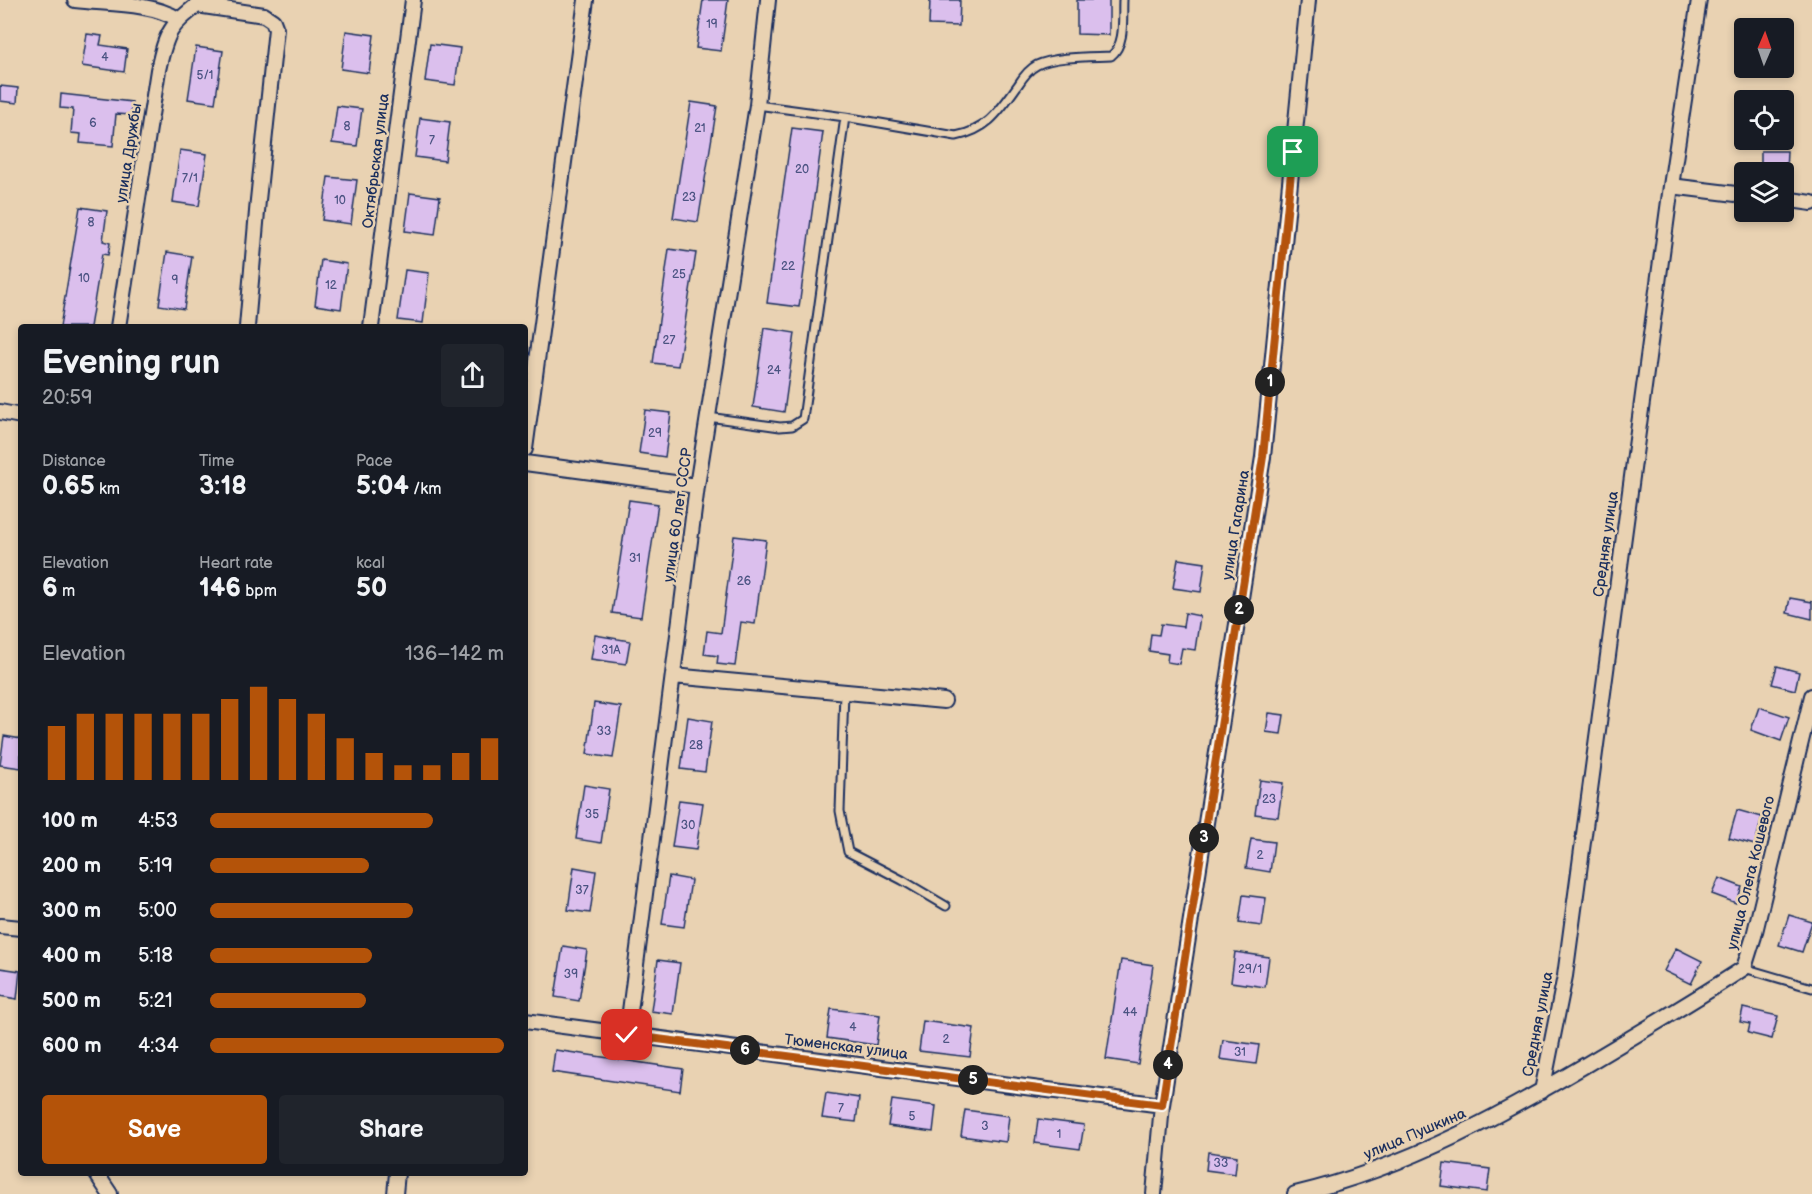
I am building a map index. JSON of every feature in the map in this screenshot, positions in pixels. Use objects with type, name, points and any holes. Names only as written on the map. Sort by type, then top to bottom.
[{"type":"street","points":[[75,0],[149,7],[178,19]]},
{"type":"street","name":"Октябрьская улица","points":[[371,324],[413,0]]},
{"type":"street","points":[[528,427],[586,0]]},
{"type":"street","name":"улица 60 лет СССР","points":[[627,1035],[697,486],[757,105],[768,0]]},
{"type":"street","name":"улица Гагарина","points":[[1154,1194],[1162,1105],[1263,457],[1308,0]]},
{"type":"street","name":"Средняя улица","points":[[1542,1091],[1564,976],[1671,186],[1699,0]]},
{"type":"street","points":[[200,2],[264,15],[273,21],[276,29],[247,324]]},
{"type":"street","name":"улица Дружбы","points":[[118,324],[164,43],[178,19],[200,2]]},
{"type":"street","points":[[1671,186],[1734,194]]},
{"type":"street","points":[[1794,200],[1812,203]]},
{"type":"street","points":[[0,412],[18,415]]},
{"type":"street","points":[[528,463],[697,486]]},
{"type":"street","points":[[673,676],[944,701]]},
{"type":"street","name":"улица Олега Кошевого","points":[[1542,1091],[1744,968],[1754,936],[1812,696]]},
{"type":"street","points":[[0,926],[18,928]]},
{"type":"street","name":"Тюменская улица","points":[[528,1021],[1162,1105]]},
{"type":"street","name":"улица Пушкина","points":[[1295,1194],[1325,1187],[1396,1162],[1542,1091]]},
{"type":"street","points":[[98,1176],[110,1194]]},
{"type":"street","points":[[395,1194],[397,1176]]},
{"type":"lane","points":[[757,105],[956,136],[970,133],[981,128],[997,114],[1029,71],[1037,65],[1051,61],[1111,56],[1116,52],[1121,36],[1123,0]]},
{"type":"lane","points":[[708,417],[780,427],[792,426],[803,419],[845,117]]},
{"type":"lane","points":[[844,692],[840,811],[849,852],[946,906]]},
{"type":"lane","points":[[1744,968],[1812,988]]},
{"type":"building","points":[[703,0],[728,0],[721,51],[696,48]]},
{"type":"building","points":[[930,0],[960,0],[959,26],[929,25]]},
{"type":"building","points":[[1077,0],[1109,0],[1109,35],[1077,34]]},
{"type":"building","points":[[346,31],[374,35],[369,73],[341,69]]},
{"type":"building","points":[[87,34],[102,36],[100,45],[127,49],[124,72],[82,66]]},
{"type":"building","points":[[430,44],[460,48],[455,85],[425,81]]},
{"type":"building","points":[[196,47],[223,51],[215,103],[188,99]]},
{"type":"building","points":[[0,86],[18,88],[17,103],[0,101]]},
{"type":"building","points":[[61,94],[132,102],[131,115],[116,114],[113,146],[80,143],[81,134],[71,133],[73,109],[60,108]]},
{"type":"building","points":[[691,102],[717,106],[698,222],[673,218]]},
{"type":"building","points":[[337,106],[362,109],[357,146],[332,143]]},
{"type":"building","points":[[420,118],[450,122],[445,161],[415,157]]},
{"type":"building","points":[[792,128],[823,132],[799,307],[767,303]]},
{"type":"building","points":[[180,150],[207,154],[199,206],[173,202]]},
{"type":"building","points":[[1761,151],[1787,151],[1786,162],[1761,162]]},
{"type":"building","points":[[328,177],[357,180],[351,224],[322,220]]},
{"type":"building","points":[[410,193],[440,197],[435,235],[405,231]]},
{"type":"building","points":[[80,207],[107,211],[103,241],[110,243],[108,255],[102,254],[90,324],[60,324]]},
{"type":"building","points":[[669,249],[696,253],[678,366],[653,363]]},
{"type":"building","points":[[167,252],[192,256],[184,309],[159,305]]},
{"type":"building","points":[[321,260],[347,264],[341,309],[315,305]]},
{"type":"building","points":[[405,270],[429,273],[423,323],[398,320]]},
{"type":"building","points":[[764,328],[795,333],[784,412],[753,407]]},
{"type":"building","points":[[645,410],[671,413],[665,457],[639,453]]},
{"type":"building","points":[[629,500],[658,504],[641,617],[612,613]]},
{"type":"building","points":[[734,536],[766,540],[755,624],[741,622],[735,666],[717,664],[718,656],[704,654],[707,631],[721,633]]},
{"type":"building","points":[[1178,559],[1205,563],[1201,592],[1173,588]]},
{"type":"building","points":[[1790,598],[1812,602],[1812,619],[1787,613]]},
{"type":"building","points":[[1185,613],[1200,616],[1195,650],[1182,648],[1179,664],[1167,662],[1168,654],[1149,651],[1151,634],[1159,635],[1161,624],[1183,627]]},
{"type":"building","points":[[595,635],[630,641],[626,664],[591,659]]},
{"type":"building","points":[[1777,666],[1799,672],[1795,690],[1772,684]]},
{"type":"building","points":[[594,703],[621,707],[613,758],[587,754]]},
{"type":"building","points":[[1759,707],[1789,717],[1781,741],[1751,730]]},
{"type":"building","points":[[1269,713],[1284,715],[1281,734],[1266,732]]},
{"type":"building","points":[[688,717],[712,721],[705,772],[681,769]]},
{"type":"building","points":[[4,736],[18,738],[18,768],[0,765]]},
{"type":"building","points":[[1260,780],[1283,783],[1278,817],[1255,814]]},
{"type":"building","points":[[584,785],[609,789],[601,843],[576,839]]},
{"type":"building","points":[[679,800],[703,803],[696,850],[672,847]]},
{"type":"building","points":[[1737,810],[1762,817],[1755,845],[1729,838]]},
{"type":"building","points":[[1251,839],[1274,842],[1270,872],[1246,868]]},
{"type":"building","points":[[574,867],[596,871],[590,913],[568,910]]},
{"type":"building","points":[[669,876],[691,880],[684,927],[662,924]]},
{"type":"building","points":[[1719,878],[1742,887],[1736,903],[1712,894]]},
{"type":"building","points":[[1243,895],[1266,898],[1262,926],[1239,923]]},
{"type":"building","points":[[1789,915],[1812,922],[1802,952],[1779,945]]},
{"type":"building","points":[[563,946],[587,950],[579,1001],[555,997]]},
{"type":"building","points":[[1676,948],[1702,961],[1691,984],[1664,971]]},
{"type":"building","points":[[1235,952],[1269,957],[1265,987],[1231,982]]},
{"type":"building","points":[[658,960],[680,963],[673,1014],[651,1011]]},
{"type":"building","points":[[1121,960],[1153,965],[1138,1064],[1106,1059]]},
{"type":"building","points":[[0,968],[18,971],[17,999],[0,996]]},
{"type":"building","points":[[1743,1008],[1778,1016],[1772,1039],[1748,1033],[1750,1024],[1740,1022]]},
{"type":"building","points":[[831,1009],[880,1015],[876,1045],[827,1038]]},
{"type":"building","points":[[923,1021],[974,1028],[970,1057],[919,1051]]},
{"type":"building","points":[[1223,1040],[1259,1045],[1256,1064],[1220,1059]]},
{"type":"building","points":[[555,1050],[683,1069],[680,1091],[552,1072]]},
{"type":"building","points":[[826,1093],[859,1098],[856,1122],[822,1118]]},
{"type":"building","points":[[892,1100],[936,1106],[933,1132],[888,1126]]},
{"type":"building","points":[[965,1110],[1009,1116],[1006,1142],[961,1136]]},
{"type":"building","points":[[1038,1119],[1084,1125],[1080,1149],[1035,1143]]},
{"type":"building","points":[[1208,1152],[1237,1156],[1235,1174],[1206,1170]]},
{"type":"building","points":[[1444,1163],[1490,1169],[1487,1192],[1441,1186]]},
{"type":"route","points":[[627,1035],[1162,1105],[1263,457],[1293,152]]}]
